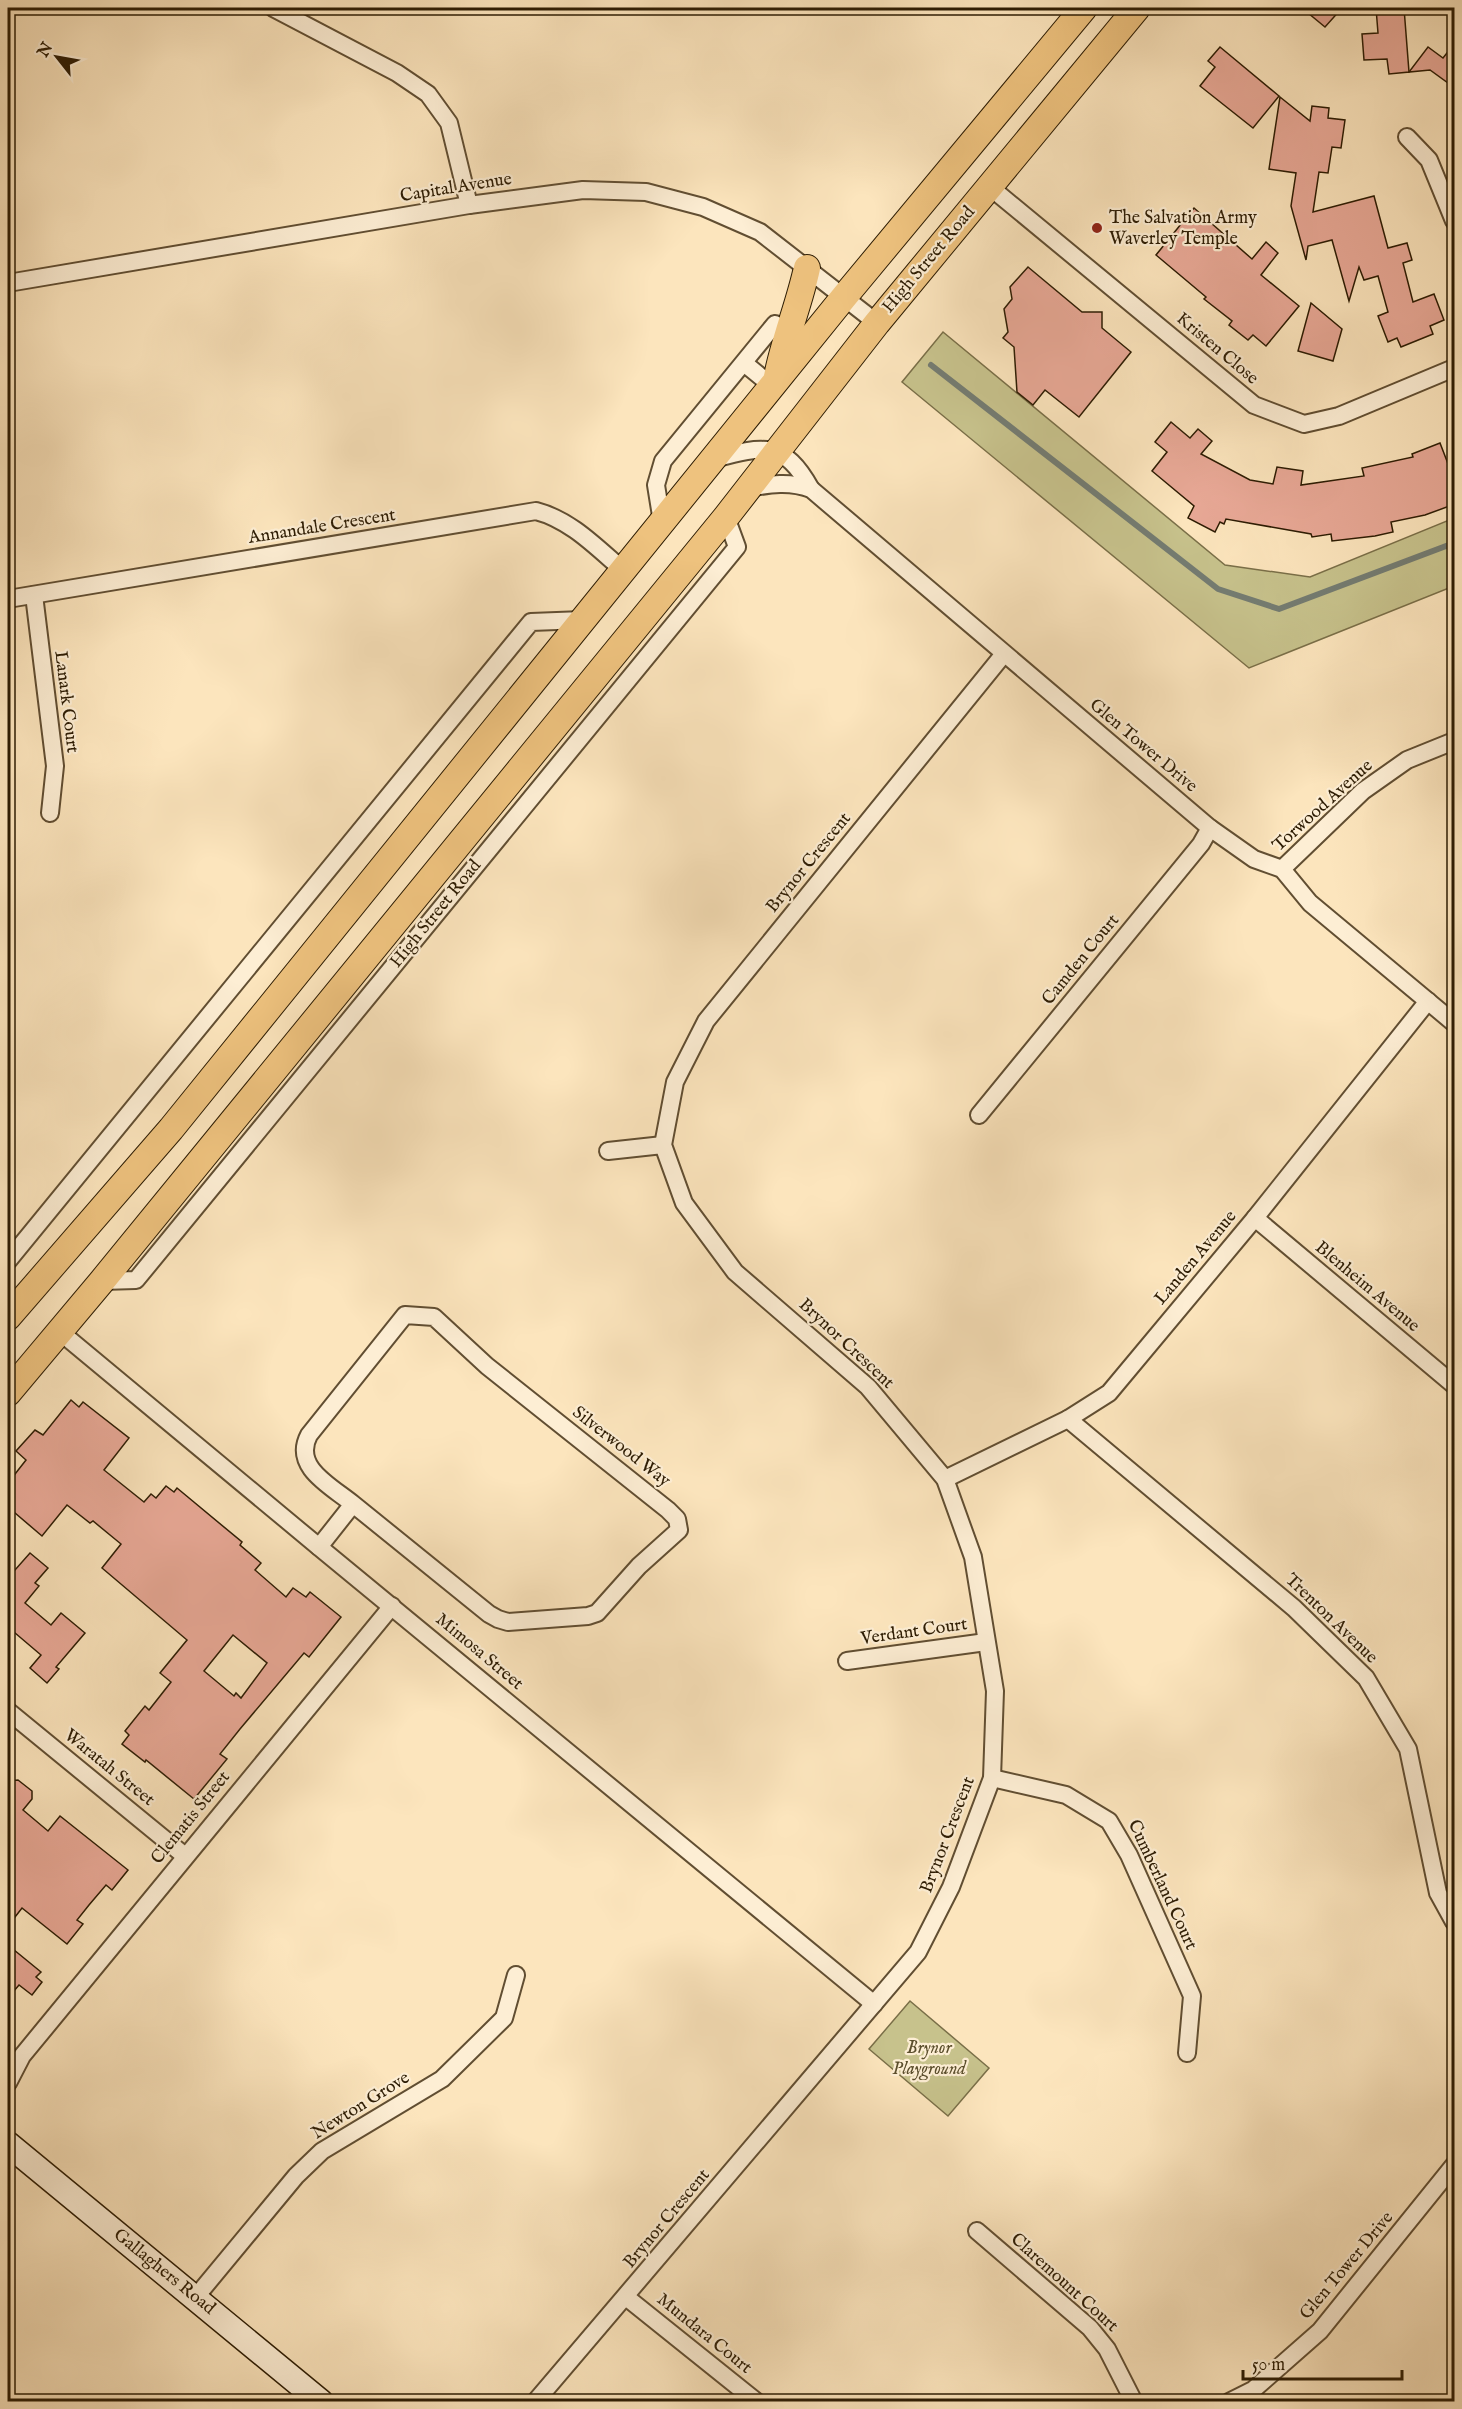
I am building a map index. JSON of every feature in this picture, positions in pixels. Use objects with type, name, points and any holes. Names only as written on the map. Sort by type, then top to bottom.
[{"type":"main road","points":[[8,1317],[171,1129],[844,297],[1084,8]]},
{"type":"main road","name":"High Street Road","points":[[8,1393],[726,517],[877,323],[1137,8]]},
{"type":"main road","points":[[774,384],[783,345],[800,301],[807,268]]},
{"type":"street","points":[[273,8],[397,73],[428,94],[448,123],[469,205]]},
{"type":"street","points":[[1407,138],[1429,160],[1455,221]]},
{"type":"street","name":"Kristen Close","points":[[990,187],[1254,405],[1304,424],[1339,416],[1455,368]]},
{"type":"street","name":"Capital Avenue","points":[[8,283],[469,205],[583,190],[646,192],[703,207],[760,232],[877,323]]},
{"type":"street","points":[[662,522],[656,485],[663,461],[775,324]]},
{"type":"street","points":[[744,363],[774,384]]},
{"type":"street","points":[[714,459],[756,450],[770,450],[777,453]]},
{"type":"street","name":"Glen Tower Drive","points":[[777,453],[797,466],[811,489],[1003,655],[1210,828],[1254,859],[1282,869]]},
{"type":"street","name":"Glen Tower Drive","points":[[748,488],[782,483],[801,485],[811,489]]},
{"type":"street","name":"Annandale Crescent","points":[[8,598],[536,511],[547,513],[567,525],[624,571]]},
{"type":"street","name":"Lanark Court","points":[[34,595],[55,766],[50,813]]},
{"type":"street","points":[[8,1261],[531,622],[583,620]]},
{"type":"street","name":"Brynor Crescent","points":[[535,2402],[918,1952],[951,1887],[992,1778],[995,1691],[973,1557],[945,1479],[868,1387],[735,1272],[684,1203],[663,1145],[675,1082],[706,1021],[1003,655]]},
{"type":"street","name":"Torwood Avenue","points":[[1282,869],[1363,791],[1407,760],[1455,741]]},
{"type":"street","name":"Camden Court","points":[[979,1115],[1201,844],[1210,828]]},
{"type":"street","points":[[1282,869],[1310,903],[1455,1023]]},
{"type":"street","name":"Landen Avenue","points":[[945,1479],[1068,1419],[1109,1393],[1254,1218],[1428,1001]]},
{"type":"street","points":[[608,1151],[663,1145]]},
{"type":"street","name":"Blenheim Avenue","points":[[1254,1218],[1455,1385]]},
{"type":"street","name":"Silverwood Way","points":[[405,1315],[434,1317],[487,1366],[669,1510],[677,1519],[679,1530],[639,1566],[597,1612],[588,1617],[508,1622],[498,1620],[489,1614],[353,1504],[311,1469],[306,1461],[303,1446],[309,1435],[405,1315]]},
{"type":"street","name":"Mimosa Street","points":[[59,1330],[874,2004]]},
{"type":"street","name":"Trenton Avenue","points":[[1068,1419],[1294,1608],[1366,1678],[1407,1749],[1438,1893],[1455,1922]]},
{"type":"street","points":[[319,1547],[353,1504]]},
{"type":"street","name":"Clematis Street","points":[[8,2068],[22,2056],[392,1606]]},
{"type":"street","name":"Verdant Court","points":[[847,1661],[986,1642]]},
{"type":"street","name":"Waratah Street","points":[[8,1711],[185,1856]]},
{"type":"street","name":"Cumberland Court","points":[[992,1778],[1066,1795],[1109,1821],[1129,1855],[1192,1996],[1187,2053]]},
{"type":"street","name":"Newton Grove","points":[[195,2298],[296,2176],[322,2151],[441,2079],[504,2018],[516,1975]]},
{"type":"street","name":"Clematis Street","points":[[8,2083],[22,2056]]},
{"type":"street","name":"Gallaghers Road","points":[[8,2144],[321,2402]]},
{"type":"street","name":"Glen Tower Drive","points":[[1229,2402],[1253,2390],[1320,2331],[1455,2165]]},
{"type":"street","name":"Claremount Court","points":[[977,2231],[1090,2328],[1107,2349],[1134,2402]]},
{"type":"street","name":"Mundara Court","points":[[626,2297],[757,2402]]},
{"type":"green space","points":[[943,332],[1225,565],[1310,577],[1454,518],[1454,586],[1249,668],[902,382]]},
{"type":"green space","name":"Brynor Playground","points":[[910,2001],[989,2068],[948,2116],[869,2049]]},
{"type":"building","points":[[1302,8],[1342,8],[1325,27]]},
{"type":"building","points":[[1376,8],[1404,8],[1409,72],[1389,74],[1387,59],[1364,60],[1362,34],[1378,33]]},
{"type":"building","points":[[1455,43],[1455,88],[1430,70],[1409,72],[1428,47],[1443,58]]},
{"type":"building","points":[[1220,47],[1279,96],[1253,128],[1200,86],[1215,67],[1208,61]]},
{"type":"building","points":[[1280,97],[1310,121],[1312,106],[1329,108],[1328,118],[1345,120],[1341,148],[1332,147],[1328,173],[1319,172],[1313,212],[1374,196],[1388,248],[1407,243],[1412,260],[1403,263],[1413,302],[1434,294],[1444,320],[1430,326],[1433,334],[1401,347],[1397,338],[1388,342],[1378,316],[1388,312],[1378,276],[1364,280],[1359,267],[1349,301],[1332,240],[1308,246],[1306,260],[1291,206],[1296,173],[1269,169]]},
{"type":"building","points":[[1194,208],[1252,259],[1266,242],[1278,253],[1261,275],[1299,306],[1266,346],[1253,335],[1248,340],[1229,325],[1232,321],[1156,255]]},
{"type":"building","points":[[1028,267],[1082,312],[1102,312],[1102,328],[1131,352],[1079,417],[1045,390],[1033,405],[1017,392],[1014,347],[1003,338],[1008,332],[1004,309],[1012,299],[1010,287]]},
{"type":"building","points":[[1311,303],[1342,329],[1333,361],[1298,351]]},
{"type":"building","points":[[1171,422],[1190,438],[1198,429],[1212,441],[1201,454],[1250,480],[1273,484],[1277,467],[1303,471],[1301,485],[1364,476],[1362,468],[1413,457],[1412,454],[1440,443],[1455,482],[1455,504],[1425,515],[1391,522],[1393,532],[1375,536],[1332,541],[1331,534],[1312,537],[1311,534],[1226,519],[1224,524],[1220,522],[1215,532],[1188,518],[1194,506],[1152,471],[1167,452],[1155,442]]},
{"type":"building","points":[[71,1400],[79,1407],[83,1402],[129,1438],[104,1470],[144,1502],[151,1494],[156,1498],[166,1486],[174,1492],[177,1488],[242,1542],[240,1545],[261,1563],[255,1570],[286,1597],[293,1588],[306,1597],[310,1592],[341,1617],[309,1657],[304,1653],[240,1729],[220,1754],[227,1759],[194,1799],[146,1760],[145,1762],[122,1744],[129,1735],[125,1731],[145,1706],[149,1710],[171,1682],[160,1673],[187,1640],[102,1568],[121,1544],[93,1521],[90,1523],[67,1505],[42,1536],[8,1507],[8,1483],[26,1460],[16,1451],[35,1430],[43,1435]],"holes":[[[233,1635],[267,1663],[241,1698],[236,1693],[234,1696],[204,1671]]]},
{"type":"building","points":[[30,1553],[48,1568],[35,1583],[39,1586],[25,1603],[51,1625],[61,1613],[85,1633],[56,1667],[59,1669],[47,1683],[30,1668],[41,1655],[8,1627],[8,1564],[15,1570]]},
{"type":"building","points":[[18,1780],[32,1791],[32,1799],[23,1810],[48,1831],[60,1816],[128,1870],[112,1890],[106,1885],[89,1905],[77,1920],[83,1924],[67,1944],[22,1908],[8,1926],[8,1781]]},
{"type":"building","points":[[8,1945],[41,1972],[36,1977],[42,1982],[32,1995],[19,1985],[8,1998]]},
{"type":"waterway","points":[[931,365],[1218,589],[1279,609],[1454,543]]},
{"type":"place","name":"The Salvation Army Waverley Temple","points":[[1097,228]]}]
